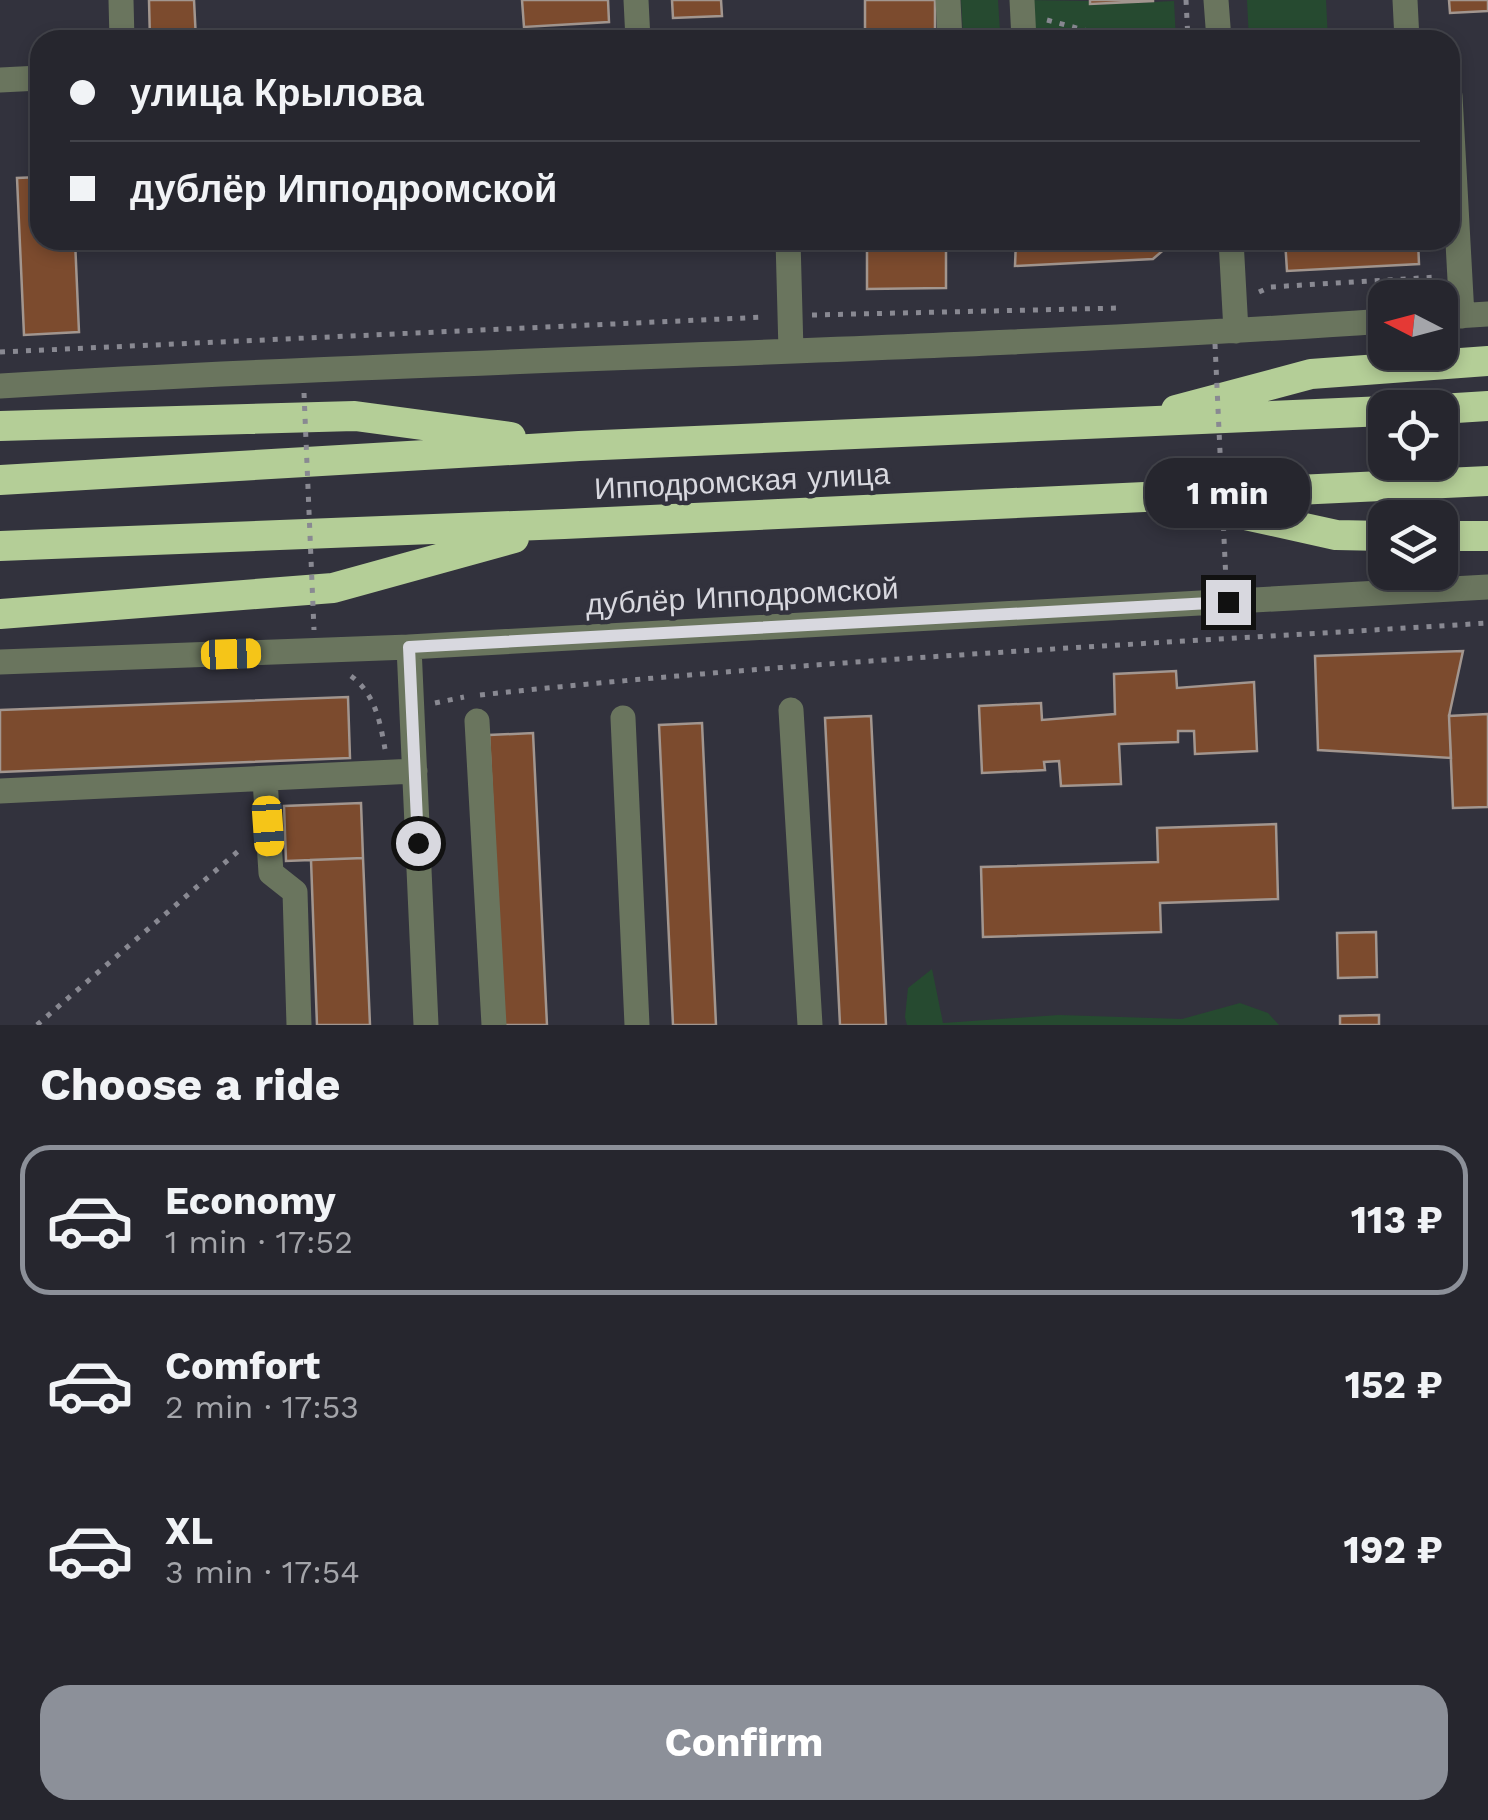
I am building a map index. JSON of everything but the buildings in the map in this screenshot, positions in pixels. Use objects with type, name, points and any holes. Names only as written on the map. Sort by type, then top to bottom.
[{"type":"highway","points":[[1141,424],[1186,406],[1310,374],[1488,361]]},
{"type":"highway","points":[[1458,407],[1488,406]]},
{"type":"highway","name":"Ипподромская улица","points":[[0,480],[579,446],[1368,412]]},
{"type":"highway","points":[[0,426],[354,416],[579,446]]},
{"type":"highway","name":"Ипподромская улица","points":[[0,546],[1488,481]]},
{"type":"highway","points":[[1162,496],[1336,535],[1368,536]]},
{"type":"highway","points":[[0,614],[333,588],[564,524]]},
{"type":"highway","points":[[1458,536],[1488,536]]},
{"type":"street","points":[[121,0],[122,30]]},
{"type":"street","points":[[636,0],[638,30]]},
{"type":"street","points":[[948,0],[950,30]]},
{"type":"street","points":[[1022,0],[1024,30]]},
{"type":"street","points":[[1216,0],[1218,30]]},
{"type":"street","points":[[1406,0],[1407,30]]},
{"type":"street","points":[[0,80],[30,78]]},
{"type":"street","points":[[788,250],[791,351]]},
{"type":"street","points":[[1226,338],[1234,304],[1231,250]]},
{"type":"street","points":[[1459,250],[1464,315]]},
{"type":"street","points":[[0,386],[233,372],[1226,338],[1368,323]]},
{"type":"street","name":"дублёр Ипподромской","points":[[0,662],[409,647],[1488,588]]},
{"type":"street","points":[[409,647],[412,707],[402,772],[426,1025]]},
{"type":"street","points":[[791,710],[810,1025]]},
{"type":"street","points":[[622,718],[637,1025]]},
{"type":"street","points":[[477,721],[494,1025]]},
{"type":"street","points":[[0,791],[402,772]]},
{"type":"street","points":[[265,780],[270,872],[295,892],[298,1025]]},
{"type":"path","points":[[1186,0],[1188,30]]},
{"type":"path","points":[[1046,19],[1085,30]]},
{"type":"path","points":[[1234,304],[1270,288],[1460,275]]},
{"type":"path","points":[[0,352],[790,316],[1135,307]]},
{"type":"path","points":[[1226,338],[1226,581]]},
{"type":"path","points":[[304,392],[314,630]]},
{"type":"path","points":[[412,707],[476,695],[624,679],[1488,622]]},
{"type":"path","points":[[346,672],[363,685],[402,772]]},
{"type":"path","points":[[38,1025],[268,826]]},
{"type":"green space","points":[[961,0],[998,0],[1000,30],[963,30]]},
{"type":"green space","points":[[1025,0],[1089,1],[1090,5],[1174,1],[1175,30],[1026,30]]},
{"type":"green space","points":[[1247,0],[1326,0],[1328,30],[1248,30]]},
{"type":"green space","points":[[932,969],[943,1023],[1059,1015],[1182,1019],[1240,1003],[1268,1013],[1279,1025],[907,1025],[908,988]]},
{"type":"route","points":[[418,843],[409,647],[1228,602]]}]
